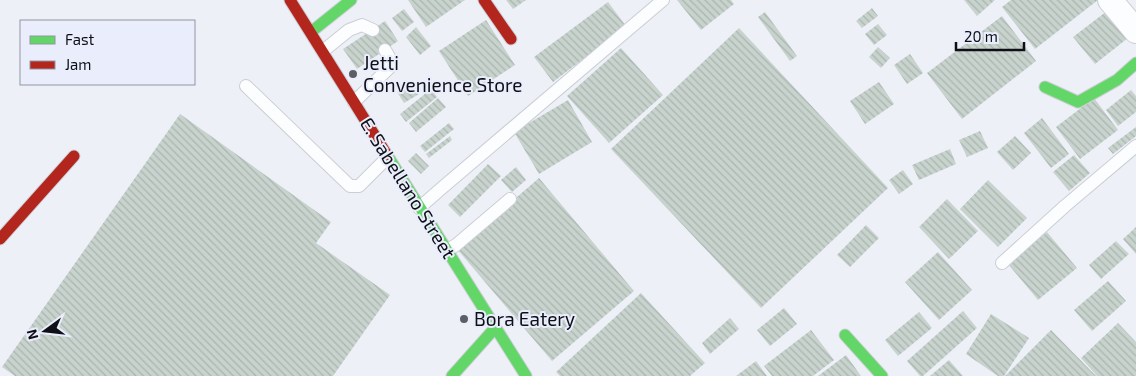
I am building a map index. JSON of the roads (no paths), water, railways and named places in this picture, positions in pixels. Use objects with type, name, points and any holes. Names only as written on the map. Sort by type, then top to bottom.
[{"type":"street","name":"E. Sabellano Street","points":[[290,0],[526,376]]},
{"type":"street","points":[[311,32],[351,0]]},
{"type":"street","points":[[484,0],[511,39]]},
{"type":"street","points":[[1110,0],[1136,31]]},
{"type":"street","points":[[1045,88],[1074,102],[1080,101],[1118,80],[1136,63]]},
{"type":"street","points":[[0,239],[74,156]]},
{"type":"street","points":[[452,376],[495,328]]},
{"type":"street","points":[[845,336],[882,376]]},
{"type":"lane","points":[[420,208],[663,0]]},
{"type":"lane","points":[[323,51],[350,30],[362,25],[373,30]]},
{"type":"lane","points":[[354,102],[392,62],[385,50]]},
{"type":"lane","points":[[246,86],[350,186],[359,186],[388,157]]},
{"type":"lane","points":[[1002,263],[1065,206],[1136,146]]},
{"type":"lane","points":[[446,251],[510,199]]},
{"type":"place","name":"Jetti Convenience Store","points":[[353,74]]},
{"type":"place","name":"Bora Eatery","points":[[464,319]]}]
